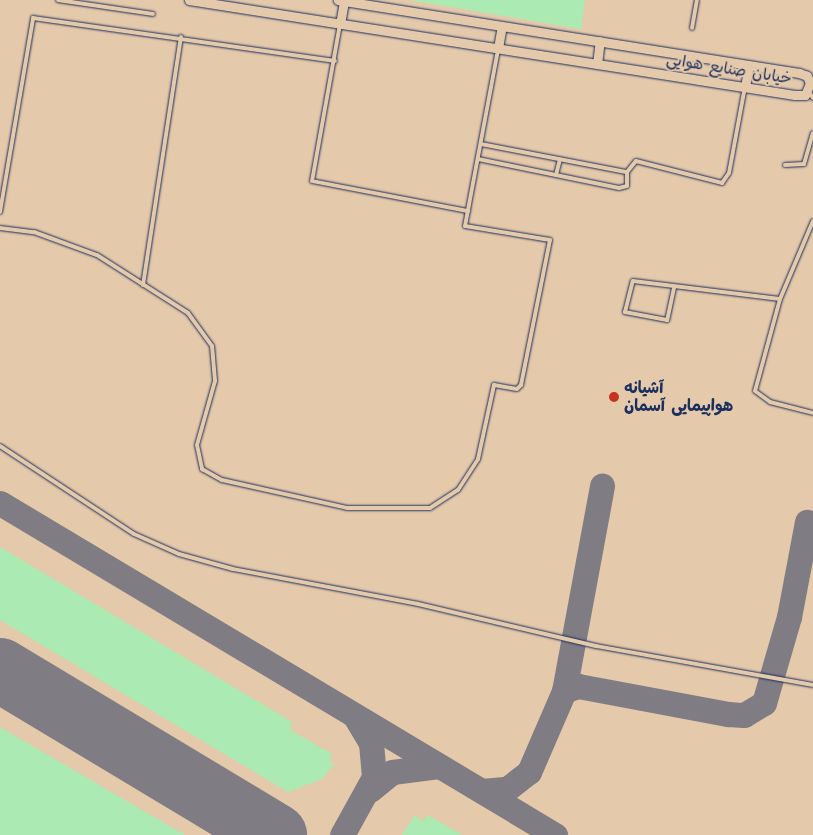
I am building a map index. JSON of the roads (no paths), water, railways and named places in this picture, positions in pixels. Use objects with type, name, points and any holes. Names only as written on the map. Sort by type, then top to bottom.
[{"type":"street","name":"خیابان صنایع هوایی","points":[[188,0],[795,95],[810,94],[807,76],[749,65],[341,0]]},
{"type":"street","points":[[340,24],[341,0]]},
{"type":"street","points":[[498,48],[502,26]]},
{"type":"street","points":[[596,64],[600,41]]},
{"type":"street","points":[[745,87],[749,65]]},
{"type":"lane","points":[[58,0],[153,14]]},
{"type":"lane","points":[[692,28],[697,0]]},
{"type":"lane","points":[[0,212],[33,18],[181,37],[335,61]]},
{"type":"lane","points":[[340,24],[335,61],[312,181],[468,211]]},
{"type":"lane","points":[[143,285],[181,37]]},
{"type":"lane","points":[[0,228],[68,243],[143,285],[188,313],[212,346],[215,381],[197,445],[202,469],[222,480],[347,508],[430,508],[458,490],[478,459],[494,385],[517,389],[521,385],[550,240],[466,226],[498,48]]},
{"type":"lane","points":[[478,159],[619,188],[627,186],[627,172],[636,161],[727,181],[745,87]]},
{"type":"lane","points":[[785,166],[804,164],[813,133]]},
{"type":"lane","points":[[481,144],[627,172]]},
{"type":"lane","points":[[556,175],[560,160]]},
{"type":"lane","points":[[813,221],[780,299],[755,391],[770,402],[813,413]]},
{"type":"lane","points":[[674,288],[667,320],[625,312],[633,281],[674,288],[780,299]]},
{"type":"lane","points":[[0,446],[134,534],[179,554],[233,570],[418,604],[596,646],[813,685]]},
{"type":"place","name":"آشیانه هواپیمایی آسمان","points":[[614,397]]}]
